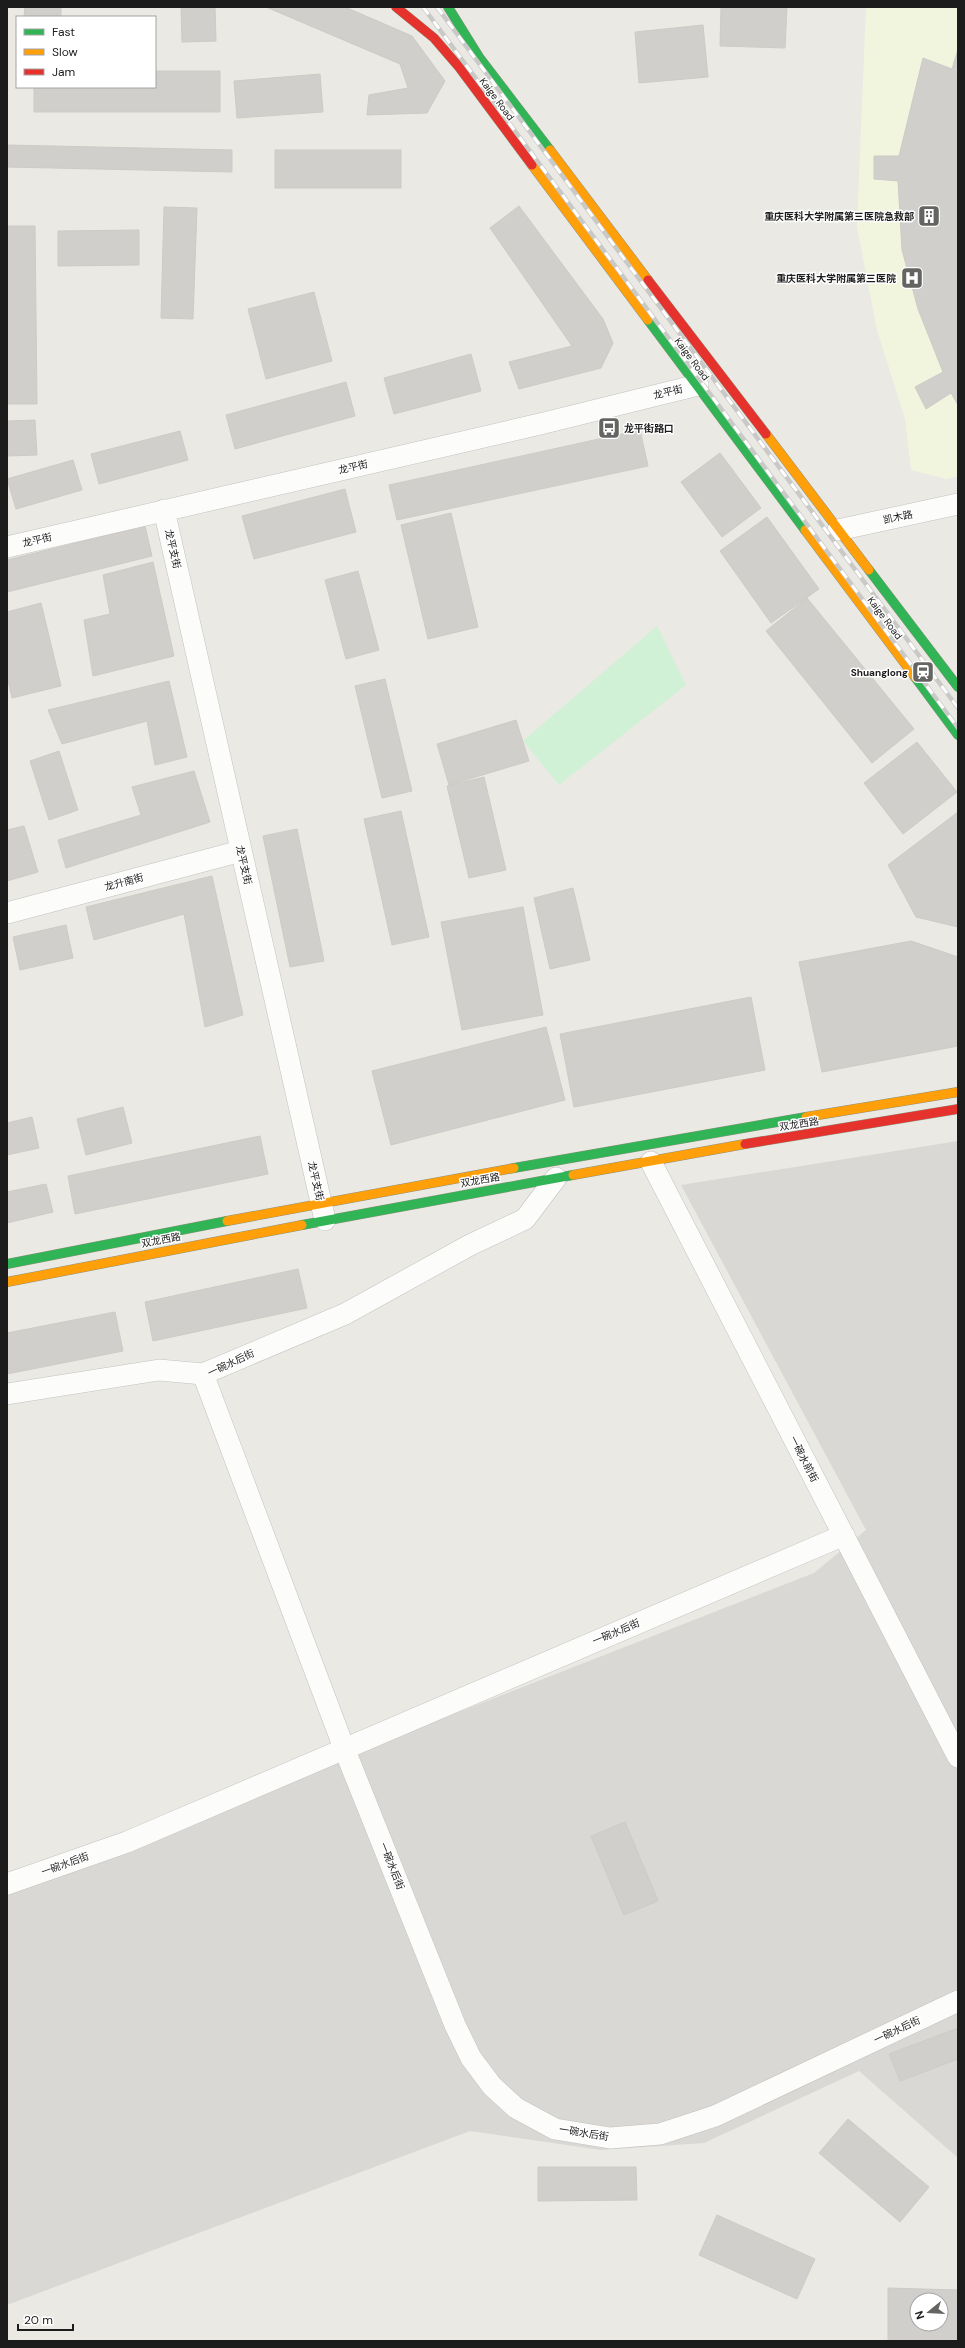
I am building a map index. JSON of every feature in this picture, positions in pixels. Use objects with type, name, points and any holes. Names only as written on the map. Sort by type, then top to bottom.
[{"type":"main road","name":"Kaige Road","points":[[396,7],[434,38],[459,68],[698,385],[958,735]]},
{"type":"main road","name":"Kaige Road","points":[[448,7],[479,58],[958,687]]},
{"type":"main road","name":"双龙西路","points":[[7,1282],[323,1211],[746,1127],[958,1092]]},
{"type":"main road","name":"双龙西路","points":[[7,1264],[323,1211],[556,1178],[651,1162],[748,1143],[958,1109]]},
{"type":"street","name":"龙平街","points":[[7,547],[540,424],[698,385]]},
{"type":"street","name":"凯木路","points":[[838,530],[958,504]]},
{"type":"street","name":"龙平支街","points":[[164,510],[323,1211]]},
{"type":"street","name":"龙升南街","points":[[7,913],[241,851]]},
{"type":"street","name":"一碗水前街","points":[[651,1162],[958,1757]]},
{"type":"street","name":"一碗水后街","points":[[556,1178],[525,1219],[470,1245],[345,1314],[203,1374],[344,1748],[452,2018],[471,2058],[492,2086],[516,2108],[555,2129],[610,2138],[660,2134],[715,2116],[958,2001]]},
{"type":"street","points":[[7,1394],[159,1370],[203,1374]]},
{"type":"street","name":"一碗水后街","points":[[7,1884],[128,1842],[344,1748],[844,1535]]},
{"type":"shaded area","name":"重庆医科大学附属第三医院","points":[[866,7],[958,7],[958,476],[946,479],[911,470],[905,419],[877,330],[857,227]]},
{"type":"shaded area","points":[[657,626],[686,685],[559,785],[523,741]]},
{"type":"shaded area","points":[[958,1141],[958,2158],[859,2071],[704,2143],[601,2150],[470,2131],[7,2305],[7,1889],[814,1573],[866,1530],[681,1185]]},
{"type":"building","points":[[25,7],[61,7],[61,16],[24,16]]},
{"type":"building","points":[[181,7],[215,7],[216,41],[182,42]]},
{"type":"building","points":[[266,7],[345,7],[412,36],[445,81],[427,113],[367,115],[369,95],[408,88],[400,64]]},
{"type":"building","points":[[721,7],[787,7],[785,48],[720,46]]},
{"type":"building","points":[[703,25],[708,77],[639,83],[635,32]]},
{"type":"building","name":"重庆医科大学附属第三医院急救部","points":[[958,49],[958,405],[951,393],[926,409],[915,387],[943,372],[918,309],[902,250],[898,181],[874,179],[874,156],[899,156],[923,58],[952,69]]},
{"type":"building","points":[[156,71],[220,71],[220,112],[34,112],[34,88],[156,88]]},
{"type":"building","points":[[320,74],[323,112],[237,118],[234,81]]},
{"type":"building","points":[[7,145],[232,150],[232,172],[7,167]]},
{"type":"building","points":[[275,150],[401,150],[401,188],[275,188]]},
{"type":"building","points":[[519,206],[603,319],[613,343],[601,368],[519,389],[509,362],[572,346],[490,228]]},
{"type":"building","points":[[164,207],[197,208],[193,319],[161,318]]},
{"type":"building","points":[[7,226],[35,226],[37,404],[7,404]]},
{"type":"building","points":[[139,230],[139,265],[58,266],[58,231]]},
{"type":"building","points":[[314,292],[332,361],[266,379],[248,309]]},
{"type":"building","points":[[471,354],[481,391],[394,414],[384,378]]},
{"type":"building","points":[[346,382],[355,416],[235,449],[226,415]]},
{"type":"building","points":[[35,420],[37,455],[7,456],[7,421]]},
{"type":"building","points":[[640,430],[648,466],[397,520],[389,485]]},
{"type":"building","points":[[180,431],[188,460],[99,484],[91,454]]},
{"type":"building","points":[[720,453],[761,508],[722,537],[681,482]]},
{"type":"building","points":[[73,460],[82,490],[16,509],[7,479]]},
{"type":"building","points":[[345,489],[356,532],[254,559],[242,516]]},
{"type":"building","points":[[451,513],[478,627],[428,639],[401,525]]},
{"type":"building","points":[[767,517],[819,589],[771,623],[720,551]]},
{"type":"building","points":[[145,526],[152,556],[7,592],[7,560]]},
{"type":"building","points":[[153,562],[174,656],[93,676],[84,620],[110,614],[103,575]]},
{"type":"building","points":[[358,571],[379,650],[346,659],[325,580]]},
{"type":"building","points":[[807,598],[914,729],[872,763],[766,631]]},
{"type":"building","points":[[41,603],[61,686],[12,698],[7,676],[7,612]]},
{"type":"building","points":[[385,679],[412,791],[382,798],[355,686]]},
{"type":"building","points":[[169,681],[187,757],[155,765],[147,721],[62,744],[48,710]]},
{"type":"building","points":[[516,720],[529,761],[449,785],[437,744]]},
{"type":"building","points":[[917,742],[957,792],[903,834],[864,783]]},
{"type":"building","points":[[59,751],[78,810],[49,820],[30,761]]},
{"type":"building","points":[[194,771],[210,822],[66,868],[58,840],[141,815],[132,787]]},
{"type":"building","points":[[484,777],[506,870],[469,878],[447,786]]},
{"type":"building","points":[[401,811],[429,937],[392,945],[364,819]]},
{"type":"building","points":[[958,812],[958,927],[916,917],[888,865]]},
{"type":"building","points":[[24,826],[38,872],[7,881],[7,830]]},
{"type":"building","points":[[297,829],[324,961],[290,967],[263,836]]},
{"type":"building","points":[[212,876],[243,1015],[205,1027],[184,914],[94,940],[86,907]]},
{"type":"building","points":[[573,888],[590,960],[550,969],[534,898]]},
{"type":"building","points":[[523,907],[543,1015],[462,1030],[441,922]]},
{"type":"building","points":[[66,925],[73,958],[20,970],[13,937]]},
{"type":"building","points":[[911,941],[958,957],[958,1046],[822,1072],[799,962]]},
{"type":"building","points":[[751,997],[765,1070],[574,1107],[560,1034]]},
{"type":"building","points":[[546,1027],[565,1100],[391,1145],[372,1071]]},
{"type":"building","points":[[123,1107],[132,1143],[86,1155],[77,1119]]},
{"type":"building","points":[[32,1117],[39,1148],[7,1155],[7,1123]]},
{"type":"building","points":[[260,1136],[268,1174],[75,1214],[68,1176]]},
{"type":"building","points":[[46,1184],[53,1212],[7,1223],[7,1192]]},
{"type":"building","points":[[298,1269],[307,1308],[153,1341],[145,1302]]},
{"type":"building","points":[[115,1312],[123,1351],[7,1374],[7,1333]]},
{"type":"building","points":[[625,1822],[658,1901],[624,1915],[591,1836]]},
{"type":"building","points":[[958,2028],[958,2059],[900,2081],[889,2054]]},
{"type":"building","points":[[848,2119],[929,2187],[900,2222],[819,2153]]},
{"type":"building","points":[[538,2167],[636,2167],[637,2200],[538,2201]]},
{"type":"building","points":[[717,2215],[815,2259],[797,2299],[699,2255]]},
{"type":"building","points":[[888,2288],[958,2290],[958,2341],[888,2341]]},
{"type":"railway","points":[[423,7],[958,728]]},
{"type":"railway","points":[[437,7],[958,708]]},
{"type":"traffic: fast","points":[[448,7],[479,57],[550,150]]},
{"type":"traffic: fast","points":[[648,320],[805,530]]},
{"type":"traffic: fast","points":[[869,570],[958,687]]},
{"type":"traffic: fast","points":[[915,677],[958,735]]},
{"type":"traffic: fast","points":[[514,1168],[806,1117]]},
{"type":"traffic: fast","points":[[302,1225],[573,1175]]},
{"type":"traffic: fast","points":[[7,1264],[227,1221]]},
{"type":"traffic: slow","points":[[550,150],[648,280]]},
{"type":"traffic: slow","points":[[532,165],[648,320]]},
{"type":"traffic: slow","points":[[766,434],[869,570]]},
{"type":"traffic: slow","points":[[805,530],[915,677]]},
{"type":"traffic: slow","points":[[806,1117],[958,1092]]},
{"type":"traffic: slow","points":[[573,1175],[745,1144]]},
{"type":"traffic: slow","points":[[227,1221],[514,1168]]},
{"type":"traffic: slow","points":[[7,1282],[302,1225]]},
{"type":"traffic: jam","points":[[396,7],[434,38],[459,67],[532,165]]},
{"type":"traffic: jam","points":[[648,280],[766,434]]},
{"type":"traffic: jam","points":[[745,1144],[958,1109]]},
{"type":"place","name":"重庆医科大学附属第三医院急救部","points":[[929,216]]},
{"type":"place","name":"重庆医科大学附属第三医院","points":[[912,278]]},
{"type":"place","name":"龙平街路口","points":[[609,428]]},
{"type":"place","name":"Shuanglong","points":[[923,672]]}]
